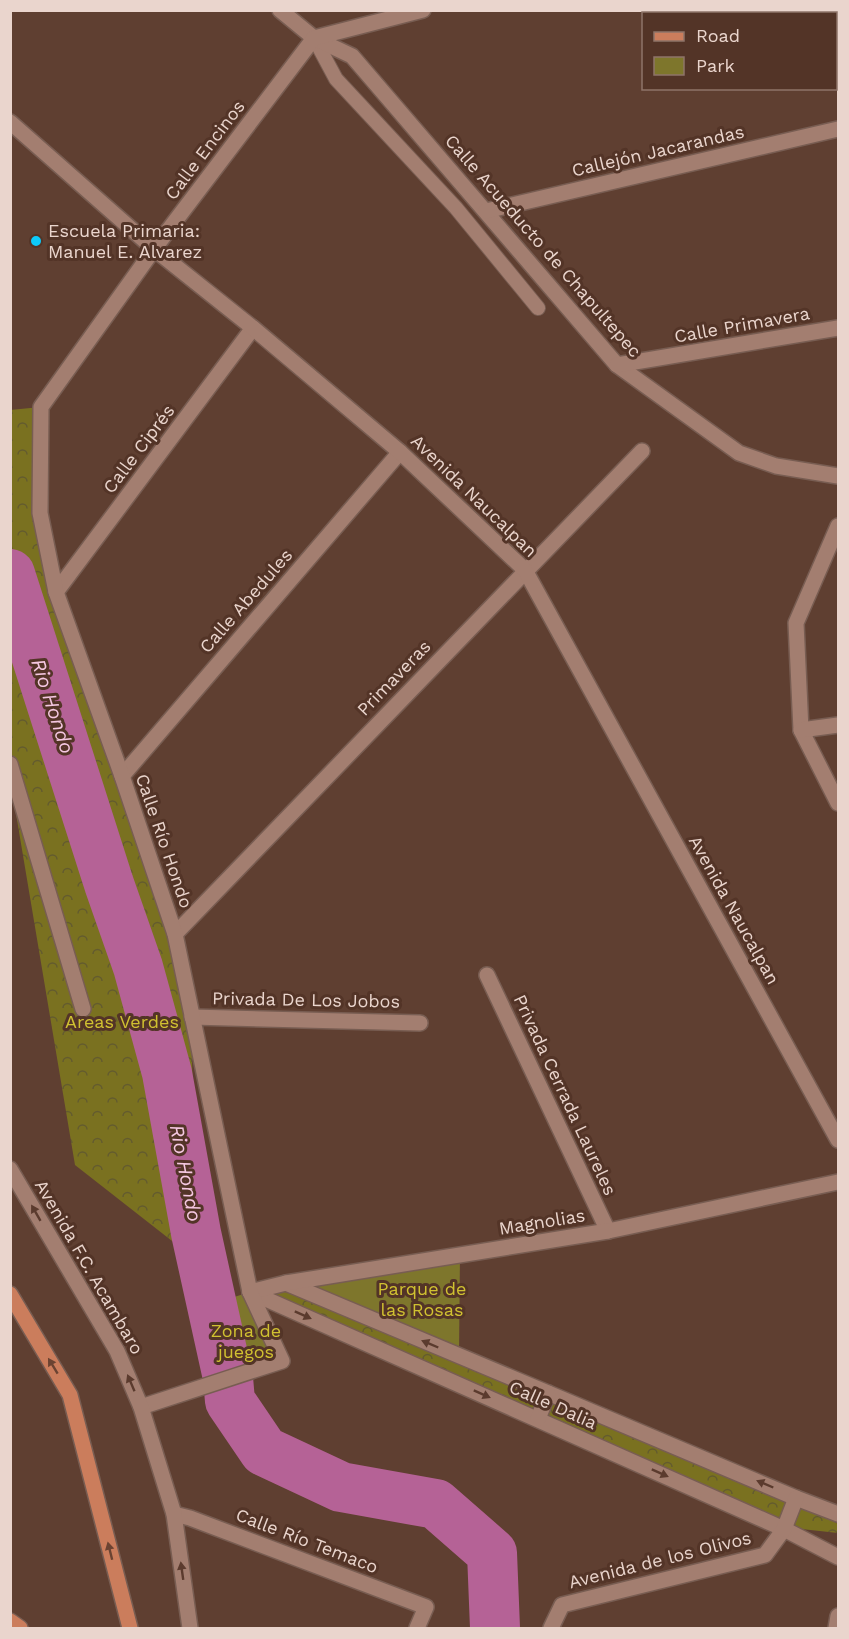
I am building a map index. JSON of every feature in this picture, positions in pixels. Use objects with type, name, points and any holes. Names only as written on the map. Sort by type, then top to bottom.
[{"type":"main road","points":[[10,1294],[70,1395],[130,1629]]},
{"type":"main road","points":[[10,1621],[20,1629]]},
{"type":"street","name":"Calle Acueducto de Chapultepec","points":[[280,10],[314,38],[352,56],[617,366],[739,453],[776,466],[838,476]]},
{"type":"street","points":[[314,38],[423,10]]},
{"type":"street","name":"Calle Encinos","points":[[42,407],[154,249],[314,38]]},
{"type":"street","name":"Avenida Naucalpan","points":[[10,122],[154,249],[253,328],[400,452],[525,570],[838,1140]]},
{"type":"street","name":"Callejón Jacarandas","points":[[486,211],[838,129]]},
{"type":"street","name":"Calle Ciprés","points":[[56,592],[253,328]]},
{"type":"street","name":"Calle Primavera","points":[[617,366],[838,328]]},
{"type":"street","name":"Calle Río Hondo","points":[[42,407],[40,513],[56,592],[122,776],[175,934],[250,1292],[282,1361],[141,1407]]},
{"type":"street","name":"Primaveras","points":[[175,934],[642,451]]},
{"type":"street","name":"Calle Abedules","points":[[122,776],[400,452]]},
{"type":"street","points":[[838,526],[796,623],[801,730],[838,802]]},
{"type":"street","points":[[801,730],[838,725]]},
{"type":"street","points":[[10,764],[83,1009]]},
{"type":"street","name":"Privada Cerrada Laureles","points":[[487,975],[608,1231]]},
{"type":"street","name":"Privada De Los Jobos","points":[[192,1017],[420,1023]]},
{"type":"street","name":"Avenida F.C. Acambaro","points":[[10,1169],[117,1352],[141,1407],[174,1514],[190,1629]]},
{"type":"street","name":"Magnolias","points":[[250,1292],[286,1283],[608,1231],[838,1182]]},
{"type":"street","name":"Calle Dalia","points":[[286,1283],[838,1514]]},
{"type":"street","name":"Calle Dalia","points":[[250,1292],[784,1529],[838,1557]]},
{"type":"street","points":[[538,1419],[548,1392]]},
{"type":"street","name":"Avenida de los Olivos","points":[[550,1629],[562,1605],[765,1555],[784,1529],[796,1498]]},
{"type":"street","name":"Calle Río Temaco","points":[[174,1514],[426,1607],[417,1629]]},
{"type":"street","points":[[836,1629],[838,1616]]},
{"type":"lane","points":[[314,38],[336,79],[456,208],[538,308]]},
{"type":"green space","name":"Areas Verdes","points":[[41,407],[40,513],[55,592],[175,935],[191,1017],[196,1233],[204,1266],[75,1165],[11,784],[10,410]]},
{"type":"green space","name":"Parque de las Rosas","points":[[460,1255],[459,1355],[286,1283]]},
{"type":"green space","points":[[286,1283],[784,1493],[838,1524],[838,1533],[783,1527],[250,1292]]},
{"type":"green space","name":"Zona de juegos","points":[[250,1292],[282,1361],[228,1378],[212,1304]]},
{"type":"waterway","name":"Rio Hondo","points":[[10,574],[109,884],[138,967],[167,1073],[196,1233],[228,1378],[230,1401],[264,1451],[341,1487],[436,1504],[492,1553],[495,1628]]},
{"type":"place","name":"Escuela Primaria: Manuel E. Alvarez","points":[[36,241]]}]
